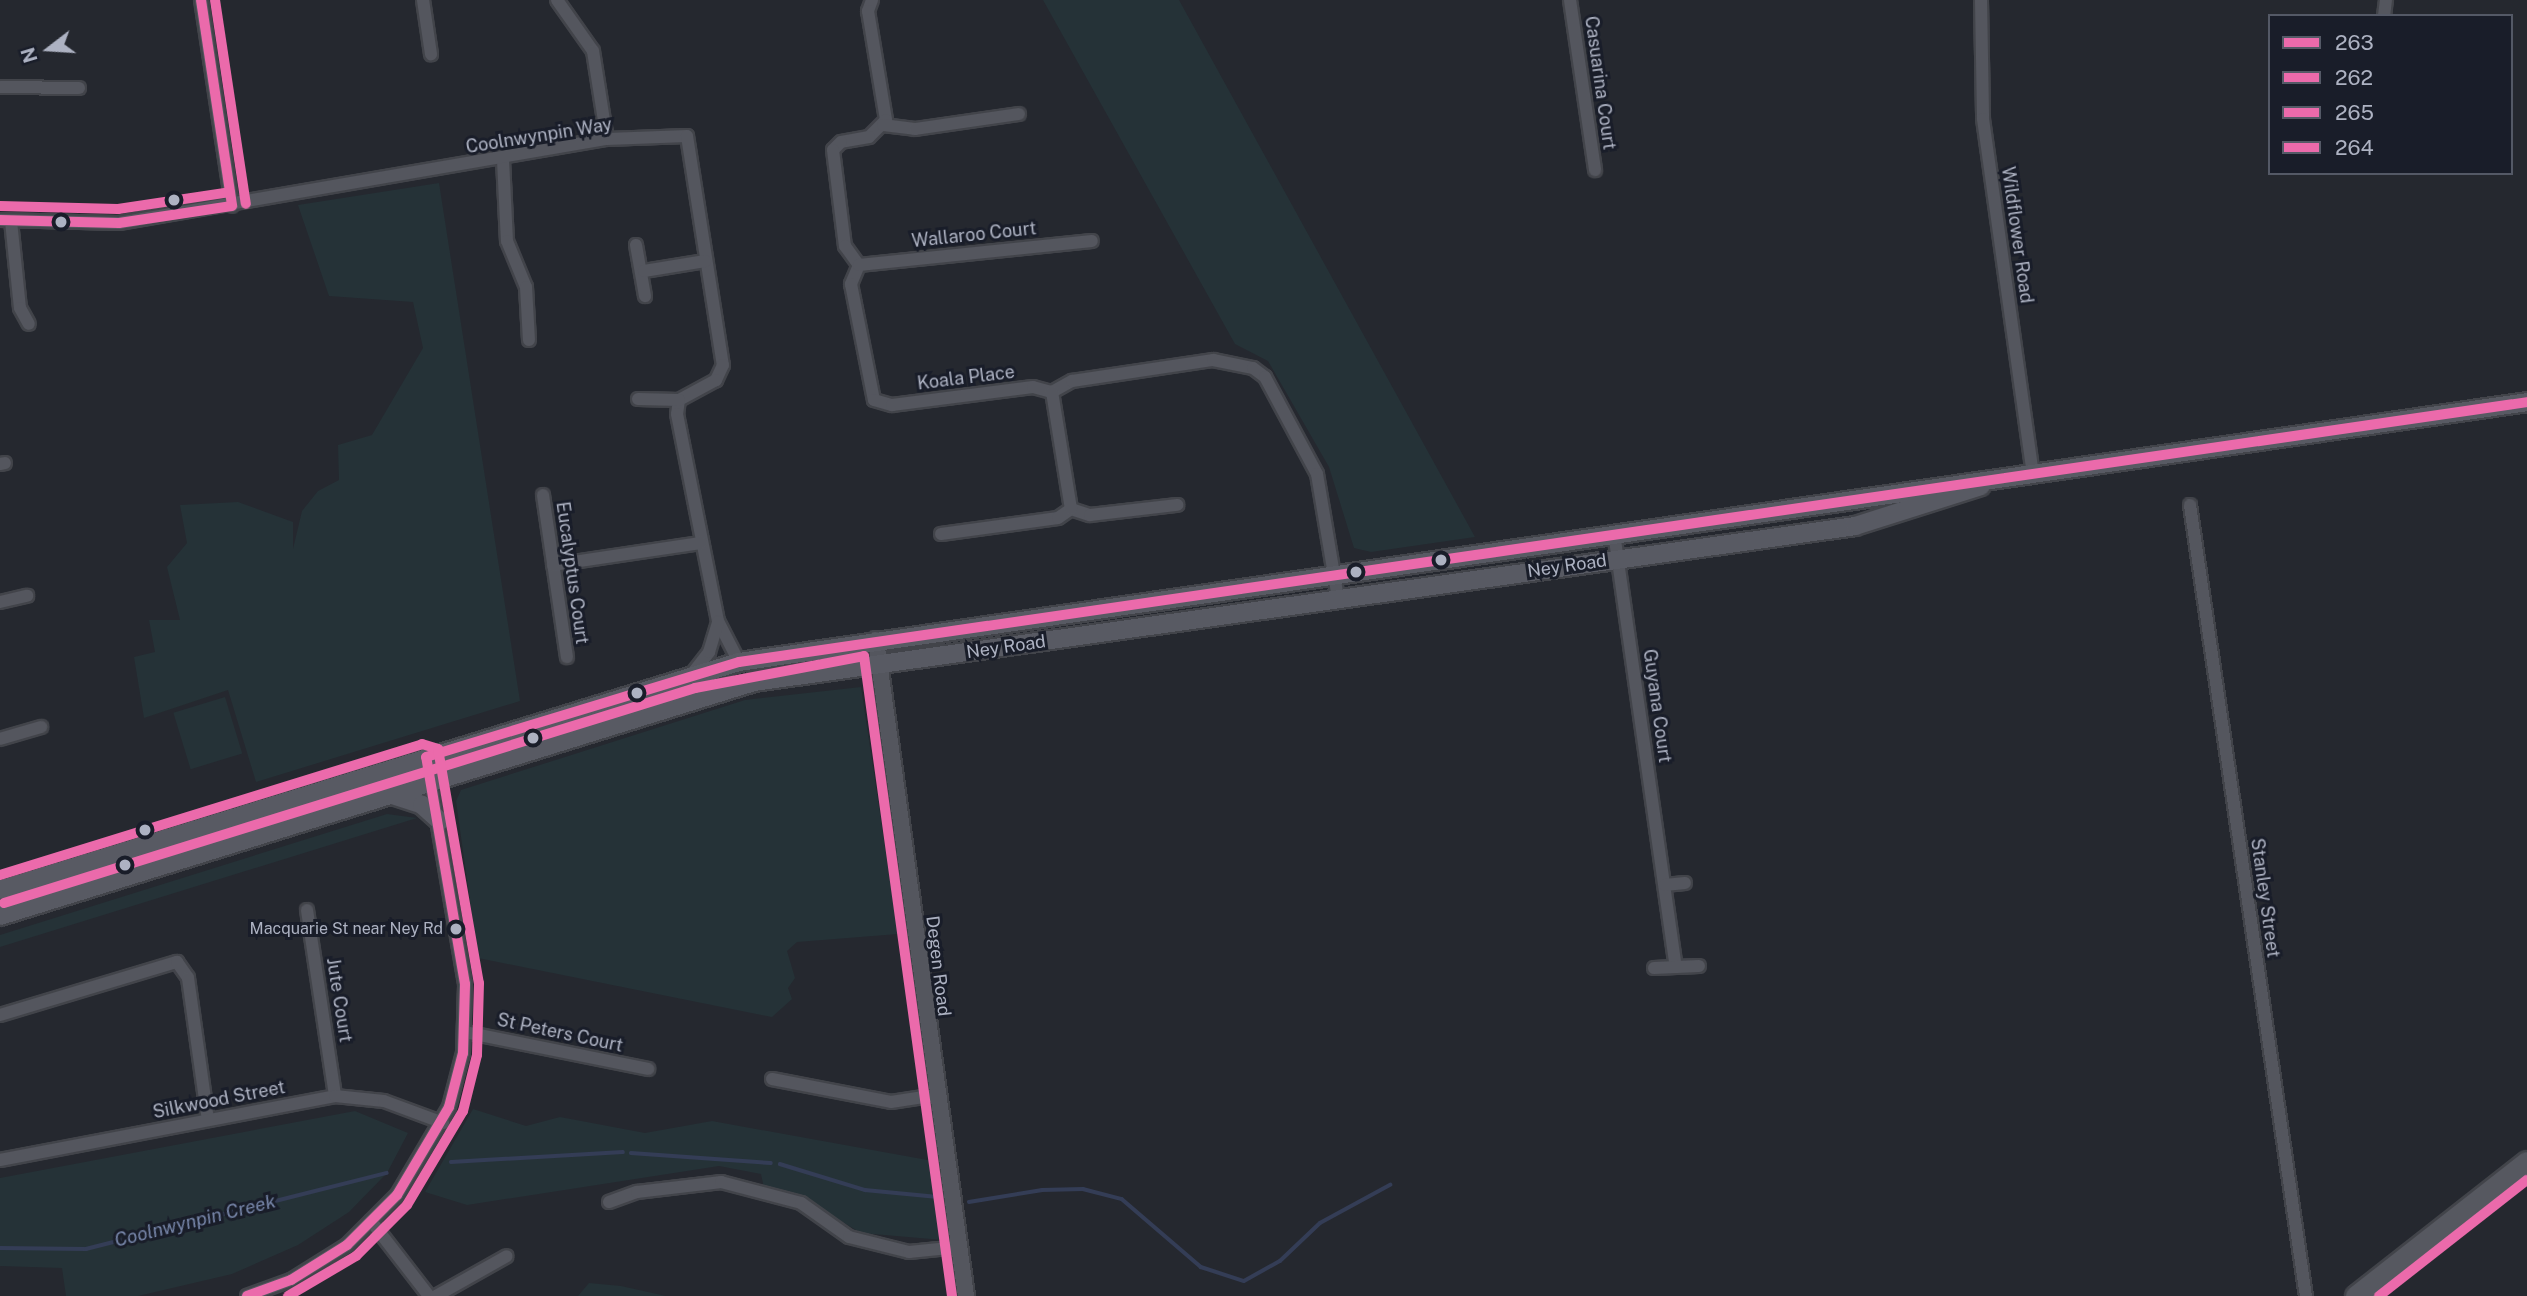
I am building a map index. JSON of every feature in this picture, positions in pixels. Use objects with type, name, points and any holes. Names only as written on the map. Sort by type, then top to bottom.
[{"type":"main road","name":"Ney Road","points":[[0,890],[692,674],[739,662],[2527,402]]},
{"type":"main road","name":"Ney Road","points":[[0,916],[386,793],[754,682],[1855,526],[2033,474]]},
{"type":"main road","points":[[386,793],[422,805],[440,821]]},
{"type":"main road","points":[[2356,1296],[2527,1162]]},
{"type":"street","points":[[201,0],[232,206]]},
{"type":"street","points":[[423,0],[431,54]]},
{"type":"street","points":[[557,0],[593,51],[607,139]]},
{"type":"street","points":[[872,0],[883,125]]},
{"type":"street","name":"Casuarina Court","points":[[1570,0],[1595,170]]},
{"type":"street","name":"Wildflower Road","points":[[1981,0],[1983,119],[2033,474]]},
{"type":"street","points":[[0,87],[79,88]]},
{"type":"street","points":[[859,265],[845,246],[833,150],[883,125],[902,130],[1019,114]]},
{"type":"street","name":"Coolnwynpin Way","points":[[6,221],[118,223],[503,160],[607,139],[687,136],[723,365],[716,380],[679,400],[638,399]]},
{"type":"street","points":[[503,160],[508,241],[526,287],[529,340]]},
{"type":"street","points":[[6,221],[20,308],[29,324]]},
{"type":"street","name":"Wallaroo Court","points":[[859,265],[1092,241]]},
{"type":"street","points":[[636,245],[644,271],[645,296]]},
{"type":"street","points":[[644,271],[705,261]]},
{"type":"street","name":"Koala Place","points":[[859,265],[851,285],[874,400],[892,405],[1033,387],[1052,392],[1072,381],[1213,360],[1253,368],[1307,448],[1338,598]]},
{"type":"street","points":[[1052,392],[1071,509]]},
{"type":"street","points":[[679,400],[701,542],[718,621],[739,662]]},
{"type":"street","name":"Eucalyptus Court","points":[[543,495],[567,657]]},
{"type":"street","points":[[1071,509],[1090,515],[1177,505]]},
{"type":"street","name":"Stanley Street","points":[[2190,505],[2306,1296]]},
{"type":"street","points":[[941,534],[1058,518],[1071,509]]},
{"type":"street","name":"Guyana Court","points":[[1614,533],[1676,966]]},
{"type":"street","points":[[553,565],[701,542]]},
{"type":"street","points":[[0,602],[27,596]]},
{"type":"street","points":[[692,674],[709,652],[718,621]]},
{"type":"street","name":"Degen Road","points":[[876,640],[936,1096],[966,1296]]},
{"type":"street","points":[[0,739],[41,727]]},
{"type":"street","points":[[247,1296],[321,1263],[371,1221],[397,1195],[443,1123],[465,1032],[464,984],[434,779],[426,757]]},
{"type":"street","points":[[1665,885],[1685,883]]},
{"type":"street","name":"Jute Court","points":[[307,910],[335,1096]]},
{"type":"street","points":[[0,1015],[177,961],[188,978],[208,1120]]},
{"type":"street","points":[[1654,968],[1699,966]]},
{"type":"street","name":"St Peters Court","points":[[465,1032],[648,1069]]},
{"type":"street","points":[[772,1079],[891,1102],[936,1096]]},
{"type":"street","name":"Silkwood Street","points":[[0,1160],[335,1096],[384,1101],[443,1123]]},
{"type":"street","points":[[609,1202],[637,1192],[721,1182],[801,1203],[849,1237],[909,1252],[959,1247]]},
{"type":"street","points":[[371,1221],[429,1296]]},
{"type":"street","points":[[436,1296],[507,1256]]},
{"type":"shaded area","points":[[1043,0],[1179,0],[1475,537],[1371,552],[1354,548],[1329,467],[1268,361],[1235,344]]},
{"type":"shaded area","points":[[439,183],[520,701],[256,782],[228,690],[144,718],[134,657],[155,652],[149,620],[180,620],[167,567],[187,543],[180,505],[238,502],[293,522],[293,549],[302,511],[318,491],[339,480],[338,445],[372,435],[423,348],[413,302],[329,296],[298,205]]},
{"type":"shaded area","points":[[861,687],[898,934],[797,942],[787,951],[795,978],[788,988],[792,999],[772,1017],[478,958],[456,801],[461,790],[745,700]]},
{"type":"shaded area","points":[[225,697],[242,753],[191,769],[173,713]]},
{"type":"shaded area","points":[[387,814],[417,818],[0,947],[0,935]]},
{"type":"shaded area","points":[[473,1109],[526,1126],[560,1117],[645,1133],[712,1121],[933,1161],[943,1240],[861,1233],[801,1197],[764,1188],[761,1174],[719,1166],[467,1205],[425,1192]]},
{"type":"shaded area","points":[[355,1111],[408,1133],[387,1173],[349,1212],[298,1245],[232,1274],[138,1296],[66,1296],[62,1268],[0,1266],[0,1178]]},
{"type":"shaded area","points":[[589,1283],[621,1286],[666,1296],[578,1296]]},
{"type":"waterway","name":"Coolnwynpin Creek","points":[[451,1162],[623,1152]]},
{"type":"waterway","name":"Coolnwynpin Creek","points":[[631,1153],[771,1163]]},
{"type":"waterway","name":"Coolnwynpin Creek","points":[[780,1164],[865,1190],[938,1197]]},
{"type":"waterway","name":"Coolnwynpin Creek","points":[[0,1248],[86,1249],[387,1173]]},
{"type":"waterway","name":"Coolnwynpin Creek","points":[[969,1202],[1042,1190],[1083,1189],[1122,1199],[1201,1267],[1244,1281],[1280,1261],[1320,1223],[1390,1185]]},
{"type":"transit line","name":"264","points":[[201,0],[232,206]]},
{"type":"transit line","name":"265","points":[[215,0],[246,204]]},
{"type":"transit line","name":"265","points":[[0,206],[118,209],[230,192]]},
{"type":"transit line","name":"264","points":[[0,220],[119,223],[232,206]]},
{"type":"transit line","name":"263","points":[[247,1296],[291,1280],[347,1245],[397,1195],[449,1107],[463,1053],[465,984],[426,757],[739,662],[2527,402]]},
{"type":"transit line","name":"262","points":[[4,903],[695,688],[864,656],[952,1296]]},
{"type":"transit line","name":"265","points":[[0,875],[422,744],[438,749],[479,983],[477,1055],[463,1111],[407,1205],[356,1256],[288,1296]]},
{"type":"transit line","name":"262","points":[[2379,1296],[2527,1180]]},
{"type":"place","name":"Macquarie St near Ney Rd","points":[[456,929]]}]
